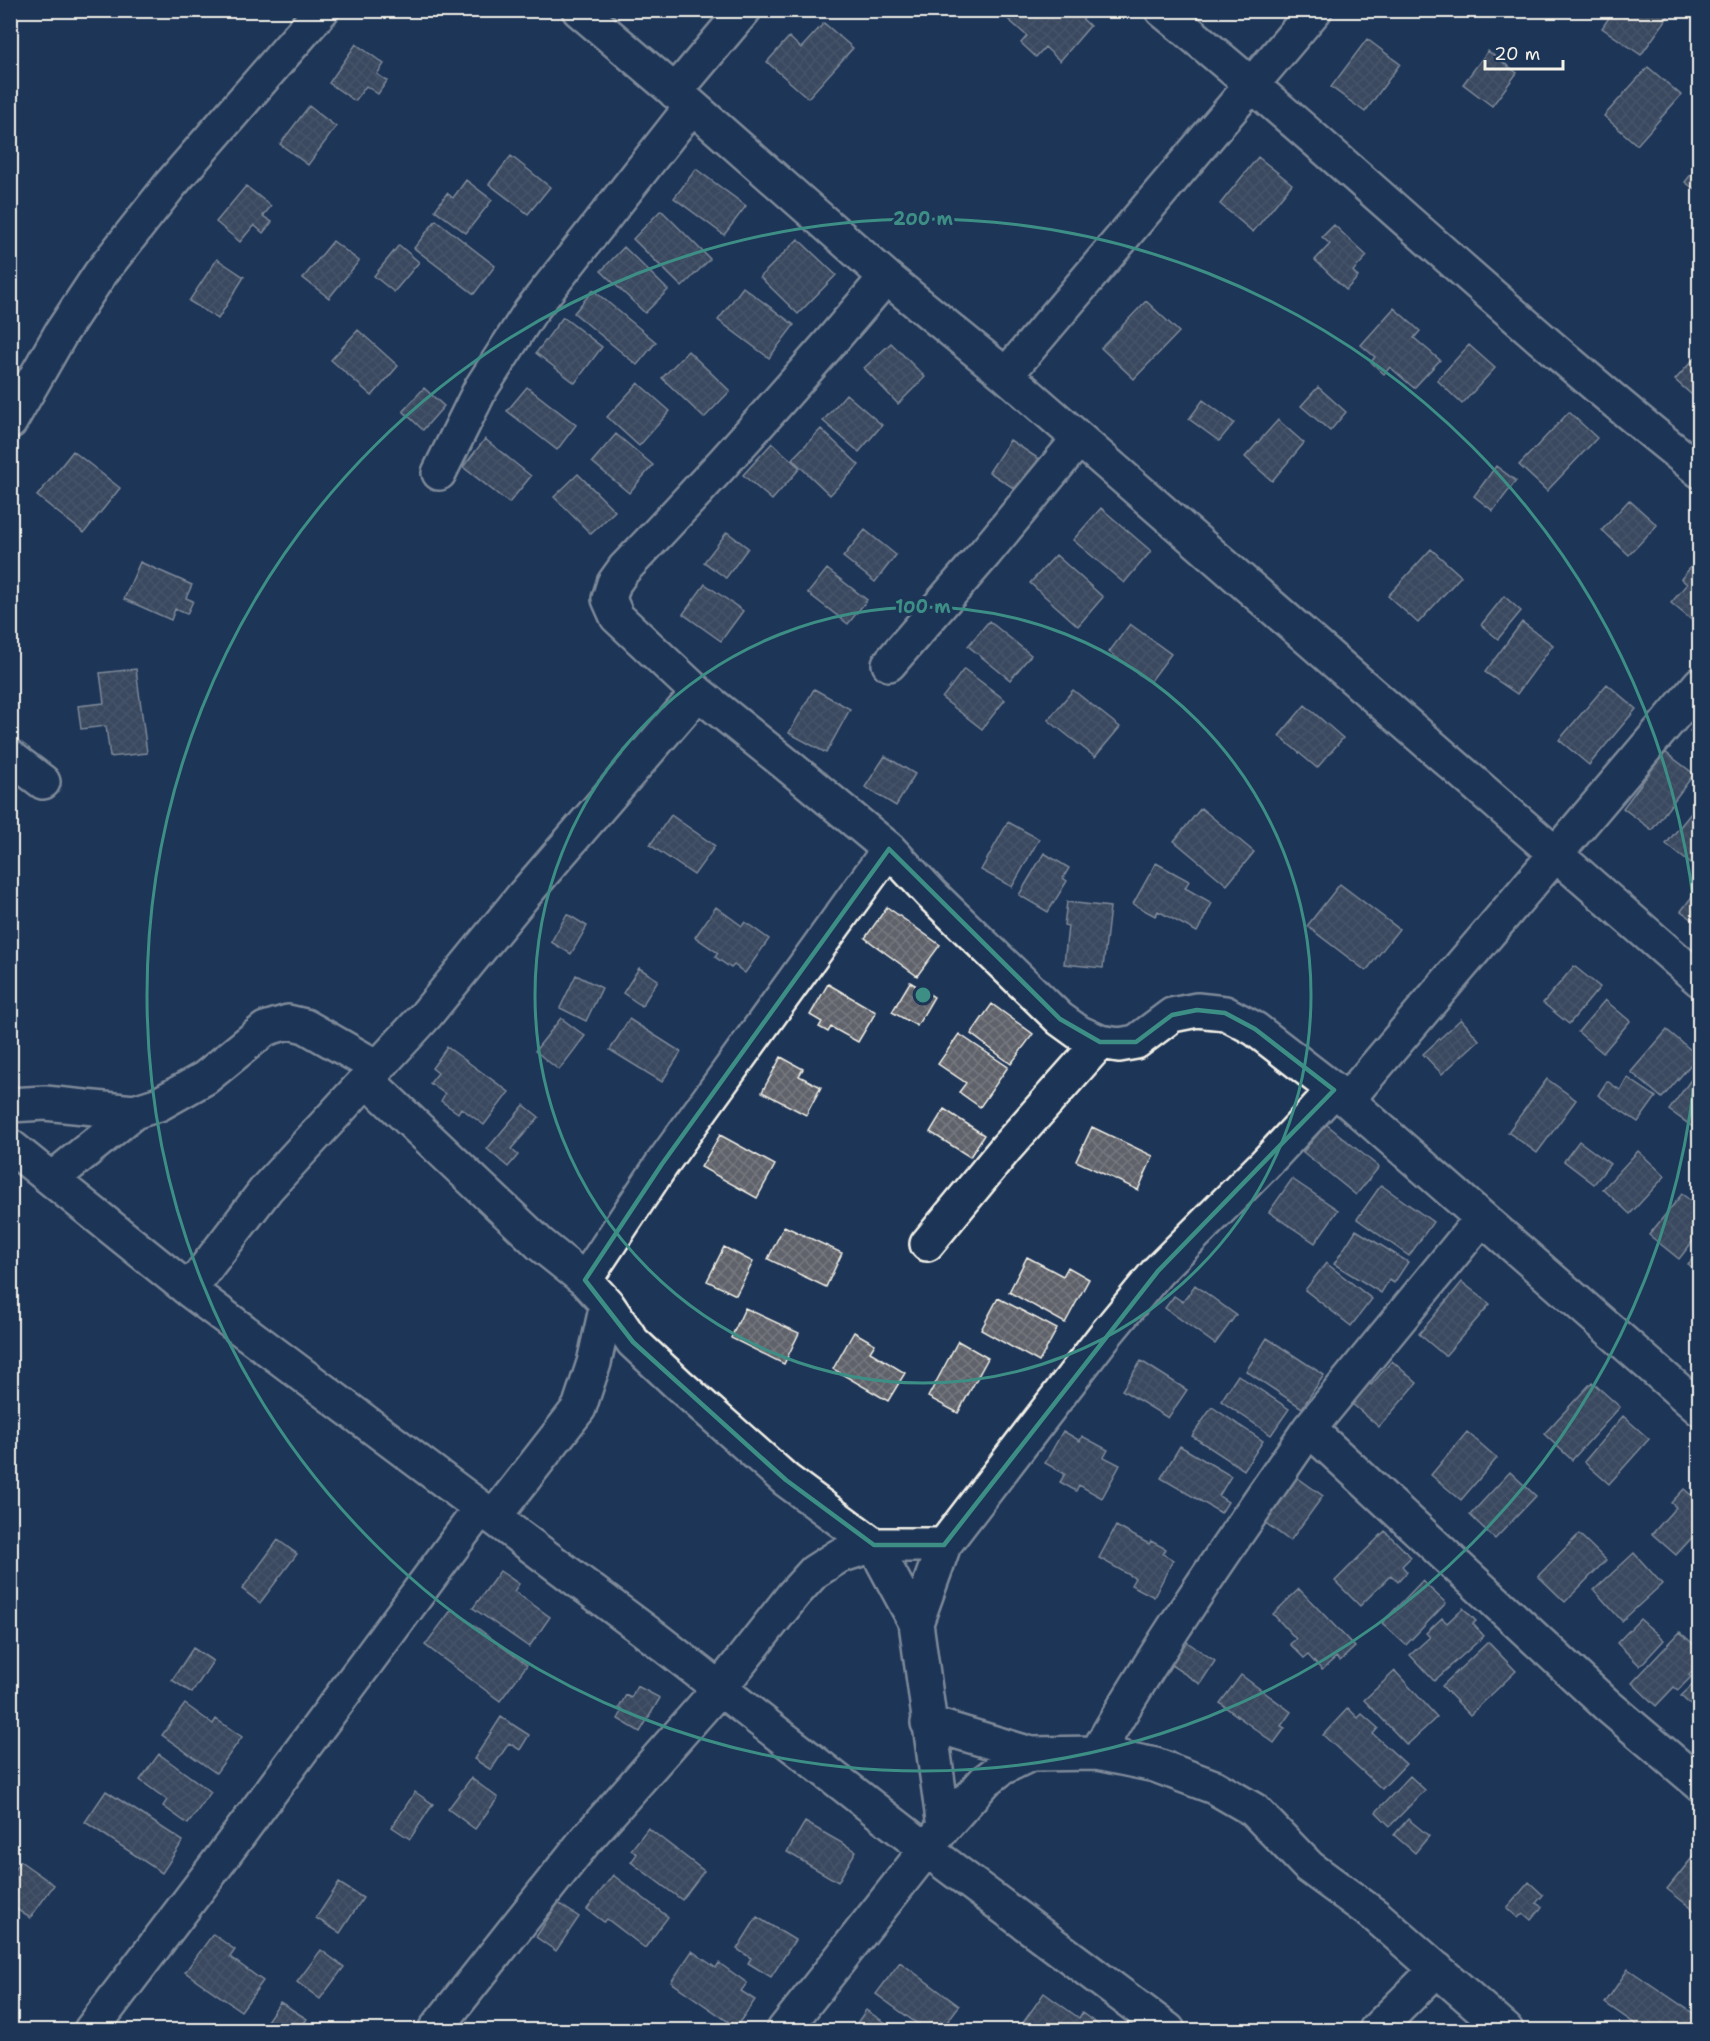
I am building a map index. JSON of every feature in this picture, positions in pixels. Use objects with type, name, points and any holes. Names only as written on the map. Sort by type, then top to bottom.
[{"type":"street","points":[[10,422],[61,333],[100,274],[171,184],[322,10]]},
{"type":"street","points":[[579,10],[886,277],[1006,375],[1700,980]]},
{"type":"street","points":[[439,473],[481,388],[530,312],[744,10]]},
{"type":"street","points":[[1162,10],[1253,85],[1625,412],[1700,471]]},
{"type":"street","points":[[1006,375],[1314,10]]},
{"type":"street","points":[[886,277],[821,355],[707,482],[624,568],[614,583],[609,599],[617,617],[698,693],[889,849],[932,895],[1060,1019],[1078,1032],[1100,1042],[1119,1045],[1136,1042],[1172,1015],[1197,1010],[1225,1012],[1255,1029],[1340,1095],[1700,1408]]},
{"type":"street","points":[[889,664],[1079,439]]},
{"type":"street","points":[[916,1623],[944,1545],[1105,1335],[1158,1271],[1264,1165],[1340,1095],[1555,853],[1700,684]]},
{"type":"street","points":[[189,1290],[267,1188],[426,1015],[524,896],[698,693]]},
{"type":"street","points":[[10,757],[43,782]]},
{"type":"street","points":[[585,1280],[662,1164],[889,849]]},
{"type":"street","points":[[52,1179],[134,1112],[159,1104],[205,1078],[265,1029],[288,1022],[305,1026],[371,1073],[540,1244],[585,1280],[607,1304],[633,1342],[786,1480],[874,1545],[916,1623],[928,1723],[935,1838]]},
{"type":"street","points":[[927,1244],[1006,1148],[1100,1042]]},
{"type":"street","points":[[10,1105],[45,1103],[134,1112]]},
{"type":"street","points":[[10,1146],[189,1290],[719,1689],[935,1838],[1158,2027]]},
{"type":"street","points":[[1097,1753],[1198,1593],[1309,1429],[1482,1218]]},
{"type":"street","points":[[91,2031],[487,1513],[579,1408],[588,1387],[607,1304]]},
{"type":"street","points":[[1309,1429],[1608,1706],[1700,1784]]},
{"type":"street","points":[[435,2031],[584,1842],[719,1689],[814,1572],[838,1556],[874,1545],[944,1545]]},
{"type":"street","points":[[928,1723],[1031,1754],[1097,1753],[1155,1765],[1214,1787],[1254,1810],[1309,1867],[1376,1916],[1506,2031]]},
{"type":"street","points":[[784,2031],[935,1838],[985,1781],[1002,1768],[1031,1754]]},
{"type":"street","points":[[1376,2031],[1437,1969]]},
{"type":"highlighted area","points":[[889,849],[1060,1019],[1100,1042],[1136,1042],[1172,1015],[1197,1010],[1225,1013],[1255,1029],[1334,1090],[1158,1271],[944,1545],[874,1545],[786,1480],[633,1342],[585,1280],[662,1164]]},
{"type":"building","points":[[1001,10],[1073,10],[1090,26],[1060,61],[1045,47],[1036,57],[1021,43],[1027,36],[1000,12]]},
{"type":"building","points":[[1614,10],[1673,10],[1641,55],[1602,28]]},
{"type":"building","points":[[824,23],[853,48],[808,98],[767,62],[789,37],[801,48]]},
{"type":"building","points":[[1367,39],[1400,64],[1365,112],[1331,87]]},
{"type":"building","points":[[356,44],[384,64],[377,74],[387,81],[378,94],[366,86],[355,101],[329,83]]},
{"type":"building","points":[[1488,51],[1517,73],[1492,106],[1463,84]]},
{"type":"building","points":[[1648,67],[1681,95],[1637,145],[1604,116]]},
{"type":"building","points":[[309,106],[336,127],[308,165],[280,144]]},
{"type":"building","points":[[511,156],[550,187],[528,214],[489,184]]},
{"type":"building","points":[[1258,157],[1292,184],[1253,232],[1220,204]]},
{"type":"building","points":[[1700,163],[1700,193],[1685,182]]},
{"type":"building","points":[[696,169],[746,206],[724,235],[674,198]]},
{"type":"building","points":[[466,180],[492,200],[466,233],[435,210],[447,193],[453,198]]},
{"type":"building","points":[[246,186],[271,206],[263,216],[272,222],[263,233],[254,225],[240,242],[216,222]]},
{"type":"building","points":[[661,210],[710,259],[682,287],[633,239]]},
{"type":"building","points":[[436,220],[495,266],[474,294],[414,248]]},
{"type":"building","points":[[1334,225],[1367,256],[1353,271],[1358,277],[1346,290],[1315,260],[1330,244],[1322,237]]},
{"type":"building","points":[[798,239],[836,275],[798,314],[760,277]]},
{"type":"building","points":[[333,241],[359,261],[329,298],[303,278]]},
{"type":"building","points":[[399,245],[419,262],[394,292],[374,276]]},
{"type":"building","points":[[624,247],[668,290],[645,313],[601,271]]},
{"type":"building","points":[[217,259],[244,277],[218,319],[189,301]]},
{"type":"building","points":[[743,287],[794,325],[769,358],[718,320]]},
{"type":"building","points":[[593,290],[656,342],[637,365],[574,313]]},
{"type":"building","points":[[1146,301],[1179,332],[1134,379],[1101,348]]},
{"type":"building","points":[[1394,308],[1420,331],[1414,338],[1440,360],[1414,388],[1390,367],[1384,374],[1371,362],[1375,357],[1361,345]]},
{"type":"building","points":[[563,317],[602,347],[575,383],[536,353]]},
{"type":"building","points":[[358,330],[398,366],[372,396],[331,360]]},
{"type":"building","points":[[891,343],[925,377],[898,404],[864,368]]},
{"type":"building","points":[[1469,345],[1495,368],[1462,404],[1437,380]]},
{"type":"building","points":[[688,351],[730,391],[704,418],[662,378]]},
{"type":"building","points":[[1700,352],[1700,402],[1675,380]]},
{"type":"building","points":[[638,383],[670,411],[639,446],[607,417]]},
{"type":"building","points":[[527,387],[576,425],[557,450],[507,411]]},
{"type":"building","points":[[1318,387],[1346,412],[1330,431],[1301,406]]},
{"type":"building","points":[[424,388],[444,406],[423,430],[403,411]]},
{"type":"building","points":[[846,394],[882,425],[859,452],[823,421]]},
{"type":"building","points":[[1203,400],[1234,423],[1219,441],[1189,419]]},
{"type":"building","points":[[1569,412],[1597,438],[1547,491],[1519,465]]},
{"type":"building","points":[[1278,420],[1304,443],[1272,481],[1245,457]]},
{"type":"building","points":[[821,429],[859,465],[830,495],[792,459]]},
{"type":"building","points":[[616,434],[653,465],[629,493],[592,462]]},
{"type":"building","points":[[485,439],[531,476],[509,503],[463,467]]},
{"type":"building","points":[[1010,440],[1039,459],[1018,491],[989,472]]},
{"type":"building","points":[[772,443],[800,468],[772,500],[743,475]]},
{"type":"building","points":[[73,451],[120,488],[84,533],[37,496]]},
{"type":"building","points":[[1496,466],[1516,481],[1493,511],[1474,496]]},
{"type":"building","points":[[578,474],[615,511],[591,534],[554,497]]},
{"type":"building","points":[[1629,500],[1657,525],[1629,555],[1602,530]]},
{"type":"building","points":[[1101,508],[1151,551],[1124,583],[1073,540]]},
{"type":"building","points":[[865,530],[896,555],[875,582],[843,557]]},
{"type":"building","points":[[727,532],[748,548],[726,578],[704,562]]},
{"type":"building","points":[[1431,549],[1461,576],[1418,623],[1388,596]]},
{"type":"building","points":[[1056,555],[1103,597],[1078,626],[1030,583]]},
{"type":"building","points":[[1700,556],[1700,627],[1671,603],[1687,584],[1681,579]]},
{"type":"building","points":[[140,562],[192,585],[186,598],[193,601],[187,614],[175,609],[171,620],[124,599]]},
{"type":"building","points":[[827,569],[867,600],[848,624],[808,593]]},
{"type":"building","points":[[705,584],[743,611],[721,641],[683,614]]},
{"type":"building","points":[[1504,596],[1521,611],[1498,639],[1481,625]]},
{"type":"building","points":[[989,621],[1031,655],[1010,680],[968,646]]},
{"type":"building","points":[[1522,622],[1553,645],[1517,694],[1485,672]]},
{"type":"building","points":[[1130,624],[1171,654],[1150,682],[1109,652]]},
{"type":"building","points":[[136,669],[147,753],[110,757],[106,726],[81,729],[78,706],[104,703],[100,673]]},
{"type":"building","points":[[964,669],[1005,700],[982,729],[942,698]]},
{"type":"building","points":[[1607,684],[1636,709],[1589,765],[1559,740]]},
{"type":"building","points":[[814,689],[850,709],[826,753],[789,733]]},
{"type":"building","points":[[1073,690],[1120,727],[1095,757],[1048,720]]},
{"type":"building","points":[[1305,705],[1343,738],[1317,768],[1279,736]]},
{"type":"building","points":[[1700,721],[1700,739],[1690,731]]},
{"type":"building","points":[[1665,752],[1694,774],[1652,830],[1623,808]]},
{"type":"building","points":[[885,756],[915,774],[896,806],[865,787]]},
{"type":"building","points":[[1700,802],[1700,864],[1696,868],[1666,844]]},
{"type":"building","points":[[1201,808],[1254,852],[1227,885],[1174,841]]},
{"type":"building","points":[[671,815],[715,846],[694,875],[650,845]]},
{"type":"building","points":[[1008,822],[1039,839],[1012,887],[981,870]]},
{"type":"building","points":[[1044,853],[1069,868],[1063,878],[1067,881],[1048,912],[1019,895]]},
{"type":"building","points":[[1156,863],[1189,881],[1185,888],[1212,903],[1197,932],[1158,911],[1155,916],[1133,904]]},
{"type":"building","points":[[1340,884],[1399,929],[1366,971],[1307,926]]},
{"type":"building","points":[[1696,891],[1700,894],[1700,925],[1681,911]]},
{"type":"building","points":[[1067,902],[1110,907],[1103,968],[1064,964],[1068,926],[1064,925]]},
{"type":"building","points":[[716,907],[742,926],[745,922],[769,939],[745,973],[734,965],[731,968],[715,957],[718,953],[695,937]]},
{"type":"building","points":[[887,907],[940,945],[917,976],[865,938]]},
{"type":"building","points":[[567,914],[587,926],[571,954],[551,942]]},
{"type":"building","points":[[1574,966],[1600,987],[1569,1024],[1543,1003]]},
{"type":"building","points":[[639,968],[658,980],[642,1006],[623,993]]},
{"type":"building","points":[[576,975],[602,988],[586,1021],[560,1008]]},
{"type":"building","points":[[910,982],[934,997],[917,1026],[892,1012]]},
{"type":"building","points":[[828,984],[876,1012],[858,1042],[831,1027],[828,1032],[819,1027],[822,1022],[810,1015]]},
{"type":"building","points":[[1605,1000],[1630,1021],[1603,1053],[1578,1032]]},
{"type":"building","points":[[992,1004],[1033,1034],[1011,1064],[971,1034]]},
{"type":"building","points":[[561,1018],[585,1036],[559,1070],[535,1051]]},
{"type":"building","points":[[629,1019],[681,1052],[662,1082],[610,1050]]},
{"type":"building","points":[[1461,1019],[1479,1040],[1442,1074],[1423,1054]]},
{"type":"building","points":[[1667,1030],[1698,1056],[1662,1098],[1631,1072]]},
{"type":"building","points":[[959,1034],[1008,1067],[980,1107],[959,1092],[966,1083],[938,1064]]},
{"type":"building","points":[[447,1047],[509,1092],[484,1125],[461,1108],[458,1113],[441,1101],[445,1094],[430,1083],[438,1073],[432,1068]]},
{"type":"building","points":[[781,1057],[803,1069],[799,1076],[821,1087],[806,1115],[762,1092]]},
{"type":"building","points":[[1700,1067],[1700,1132],[1669,1110]]},
{"type":"building","points":[[1628,1078],[1656,1097],[1638,1122],[1598,1095],[1607,1081],[1620,1090]]},
{"type":"building","points":[[1547,1079],[1576,1100],[1537,1153],[1508,1132]]},
{"type":"building","points":[[524,1105],[539,1117],[511,1149],[518,1155],[508,1167],[487,1149]]},
{"type":"building","points":[[944,1109],[984,1135],[970,1157],[930,1132]]},
{"type":"building","points":[[1326,1124],[1379,1167],[1356,1195],[1303,1152]]},
{"type":"building","points":[[1092,1127],[1153,1156],[1138,1190],[1076,1161]]},
{"type":"building","points":[[720,1135],[775,1165],[757,1198],[701,1167]]},
{"type":"building","points":[[1579,1141],[1610,1164],[1594,1184],[1564,1161]]},
{"type":"building","points":[[1638,1151],[1665,1176],[1630,1214],[1603,1189]]},
{"type":"building","points":[[1292,1179],[1338,1210],[1315,1243],[1269,1212]]},
{"type":"building","points":[[1381,1185],[1433,1222],[1409,1256],[1357,1219]]},
{"type":"building","points":[[1682,1194],[1700,1208],[1700,1232],[1679,1259],[1649,1235]]},
{"type":"building","points":[[784,1226],[842,1253],[826,1287],[768,1259]]},
{"type":"building","points":[[1356,1230],[1408,1262],[1394,1283],[1389,1280],[1381,1293],[1334,1264]]},
{"type":"building","points":[[724,1247],[753,1262],[736,1295],[707,1281]]},
{"type":"building","points":[[1700,1251],[1700,1274],[1688,1264]]},
{"type":"building","points":[[1027,1257],[1063,1276],[1068,1267],[1089,1279],[1065,1323],[1009,1292]]},
{"type":"building","points":[[1326,1263],[1372,1299],[1351,1326],[1305,1290]]},
{"type":"building","points":[[1462,1282],[1490,1304],[1445,1356],[1419,1334]]},
{"type":"building","points":[[1195,1285],[1236,1315],[1215,1344],[1165,1308],[1174,1296],[1183,1302]]},
{"type":"building","points":[[998,1298],[1057,1329],[1039,1362],[981,1330]]},
{"type":"building","points":[[745,1308],[799,1333],[784,1364],[731,1338]]},
{"type":"building","points":[[854,1332],[875,1344],[870,1352],[905,1373],[888,1401],[833,1369]]},
{"type":"building","points":[[1267,1338],[1324,1375],[1302,1408],[1246,1371]]},
{"type":"building","points":[[958,1341],[988,1358],[958,1413],[928,1397]]},
{"type":"building","points":[[1141,1361],[1187,1390],[1168,1418],[1122,1390]]},
{"type":"building","points":[[1392,1361],[1417,1383],[1379,1427],[1350,1402],[1367,1382],[1371,1385]]},
{"type":"building","points":[[1238,1375],[1289,1409],[1271,1435],[1221,1401]]},
{"type":"building","points":[[1592,1382],[1620,1407],[1572,1460],[1544,1434]]},
{"type":"building","points":[[1212,1407],[1263,1441],[1244,1470],[1192,1436]]},
{"type":"building","points":[[1623,1416],[1649,1439],[1609,1484],[1584,1462]]},
{"type":"building","points":[[1063,1431],[1080,1441],[1082,1436],[1108,1450],[1104,1457],[1120,1465],[1102,1498],[1079,1485],[1076,1491],[1060,1482],[1065,1474],[1045,1463]]},
{"type":"building","points":[[1467,1432],[1497,1458],[1461,1500],[1431,1475]]},
{"type":"building","points":[[1180,1446],[1231,1476],[1219,1496],[1228,1502],[1221,1513],[1161,1478]]},
{"type":"building","points":[[1510,1472],[1536,1496],[1495,1539],[1470,1515]]},
{"type":"building","points":[[1291,1473],[1323,1496],[1290,1541],[1259,1518]]},
{"type":"building","points":[[1699,1485],[1700,1529],[1676,1555],[1652,1534],[1676,1507],[1671,1503],[1684,1489],[1691,1495]]},
{"type":"building","points":[[1116,1526],[1149,1544],[1151,1541],[1166,1549],[1163,1554],[1173,1560],[1154,1597],[1131,1585],[1135,1578],[1099,1558]]},
{"type":"building","points":[[1385,1531],[1411,1557],[1402,1566],[1407,1572],[1398,1582],[1391,1575],[1360,1606],[1335,1581]]},
{"type":"building","points":[[1579,1534],[1606,1560],[1565,1602],[1538,1576]]},
{"type":"building","points":[[278,1540],[297,1554],[260,1603],[242,1589]]},
{"type":"building","points":[[1634,1553],[1662,1584],[1622,1621],[1594,1590]]},
{"type":"building","points":[[500,1571],[519,1584],[514,1591],[550,1617],[529,1647],[473,1608]]},
{"type":"building","points":[[1422,1581],[1446,1603],[1406,1645],[1382,1623]]},
{"type":"building","points":[[1299,1589],[1355,1647],[1340,1661],[1336,1657],[1322,1670],[1308,1655],[1304,1658],[1290,1644],[1296,1639],[1273,1614]]},
{"type":"building","points":[[1463,1608],[1476,1621],[1473,1624],[1484,1636],[1434,1681],[1410,1655],[1430,1637],[1426,1633],[1442,1618],[1447,1623]]},
{"type":"building","points":[[452,1609],[527,1665],[500,1701],[425,1645]]},
{"type":"building","points":[[1640,1619],[1664,1640],[1640,1666],[1617,1643]]},
{"type":"building","points":[[1680,1632],[1700,1650],[1700,1664],[1678,1690],[1674,1687],[1656,1706],[1632,1683]]},
{"type":"building","points":[[1184,1640],[1215,1661],[1200,1684],[1168,1663]]},
{"type":"building","points":[[1488,1642],[1516,1671],[1470,1715],[1442,1686]]},
{"type":"building","points":[[193,1648],[213,1661],[192,1693],[172,1680]]},
{"type":"building","points":[[1395,1671],[1437,1717],[1407,1745],[1364,1700]]},
{"type":"building","points":[[1241,1675],[1291,1712],[1281,1726],[1285,1728],[1274,1743],[1220,1703]]},
{"type":"building","points":[[1700,1678],[1700,1714],[1681,1696]]},
{"type":"building","points":[[637,1686],[660,1698],[640,1732],[618,1719],[623,1710],[619,1708],[626,1695],[631,1698]]},
{"type":"building","points":[[185,1704],[213,1724],[216,1719],[242,1737],[216,1773],[162,1735]]},
{"type":"building","points":[[1348,1708],[1358,1718],[1362,1714],[1378,1728],[1373,1734],[1406,1764],[1382,1789],[1323,1735]]},
{"type":"building","points":[[501,1717],[529,1735],[520,1750],[509,1743],[491,1770],[474,1759]]},
{"type":"building","points":[[159,1754],[211,1792],[188,1824],[163,1806],[167,1800],[140,1780]]},
{"type":"building","points":[[1410,1776],[1425,1790],[1390,1826],[1376,1812]]},
{"type":"building","points":[[471,1778],[498,1798],[475,1829],[448,1809]]},
{"type":"building","points":[[106,1791],[183,1841],[162,1873],[85,1822]]},
{"type":"building","points":[[415,1792],[433,1804],[410,1839],[392,1827]]},
{"type":"building","points":[[1408,1819],[1429,1836],[1415,1853],[1394,1835]]},
{"type":"building","points":[[805,1822],[856,1851],[838,1882],[787,1852]]},
{"type":"building","points":[[648,1828],[704,1871],[682,1900],[631,1862],[637,1854],[631,1850]]},
{"type":"building","points":[[1700,1848],[1700,1905],[1695,1911],[1667,1889]]},
{"type":"building","points":[[20,1861],[54,1885],[30,1918],[10,1905],[10,1875]]},
{"type":"building","points":[[613,1875],[668,1917],[645,1948],[607,1919],[604,1922],[587,1909]]},
{"type":"building","points":[[1529,1882],[1543,1895],[1536,1903],[1542,1907],[1531,1920],[1523,1913],[1518,1918],[1507,1908]]},
{"type":"building","points":[[339,1883],[363,1898],[340,1933],[316,1918]]},
{"type":"building","points":[[558,1903],[579,1917],[556,1951],[536,1937]]},
{"type":"building","points":[[757,1917],[795,1940],[771,1977],[748,1963],[751,1958],[737,1949]]},
{"type":"building","points":[[213,1934],[235,1950],[230,1957],[263,1981],[241,2011],[185,1972]]},
{"type":"building","points":[[321,1950],[344,1967],[320,1999],[297,1982]]},
{"type":"building","points":[[692,1951],[716,1968],[719,1963],[747,1983],[741,1991],[755,2000],[736,2027],[671,1982]]},
{"type":"building","points":[[900,1962],[959,2006],[941,2030],[926,2030],[876,1994]]},
{"type":"building","points":[[1628,1969],[1700,2018],[1700,2030],[1635,2030],[1638,2026],[1605,2003]]},
{"type":"building","points":[[1044,1993],[1079,2018],[1082,2013],[1103,2028],[1101,2030],[1024,2030],[1020,2027]]},
{"type":"building","points":[[280,2002],[307,2019],[299,2030],[261,2030]]},
{"type":"building","points":[[866,2010],[896,2030],[852,2030]]}]
